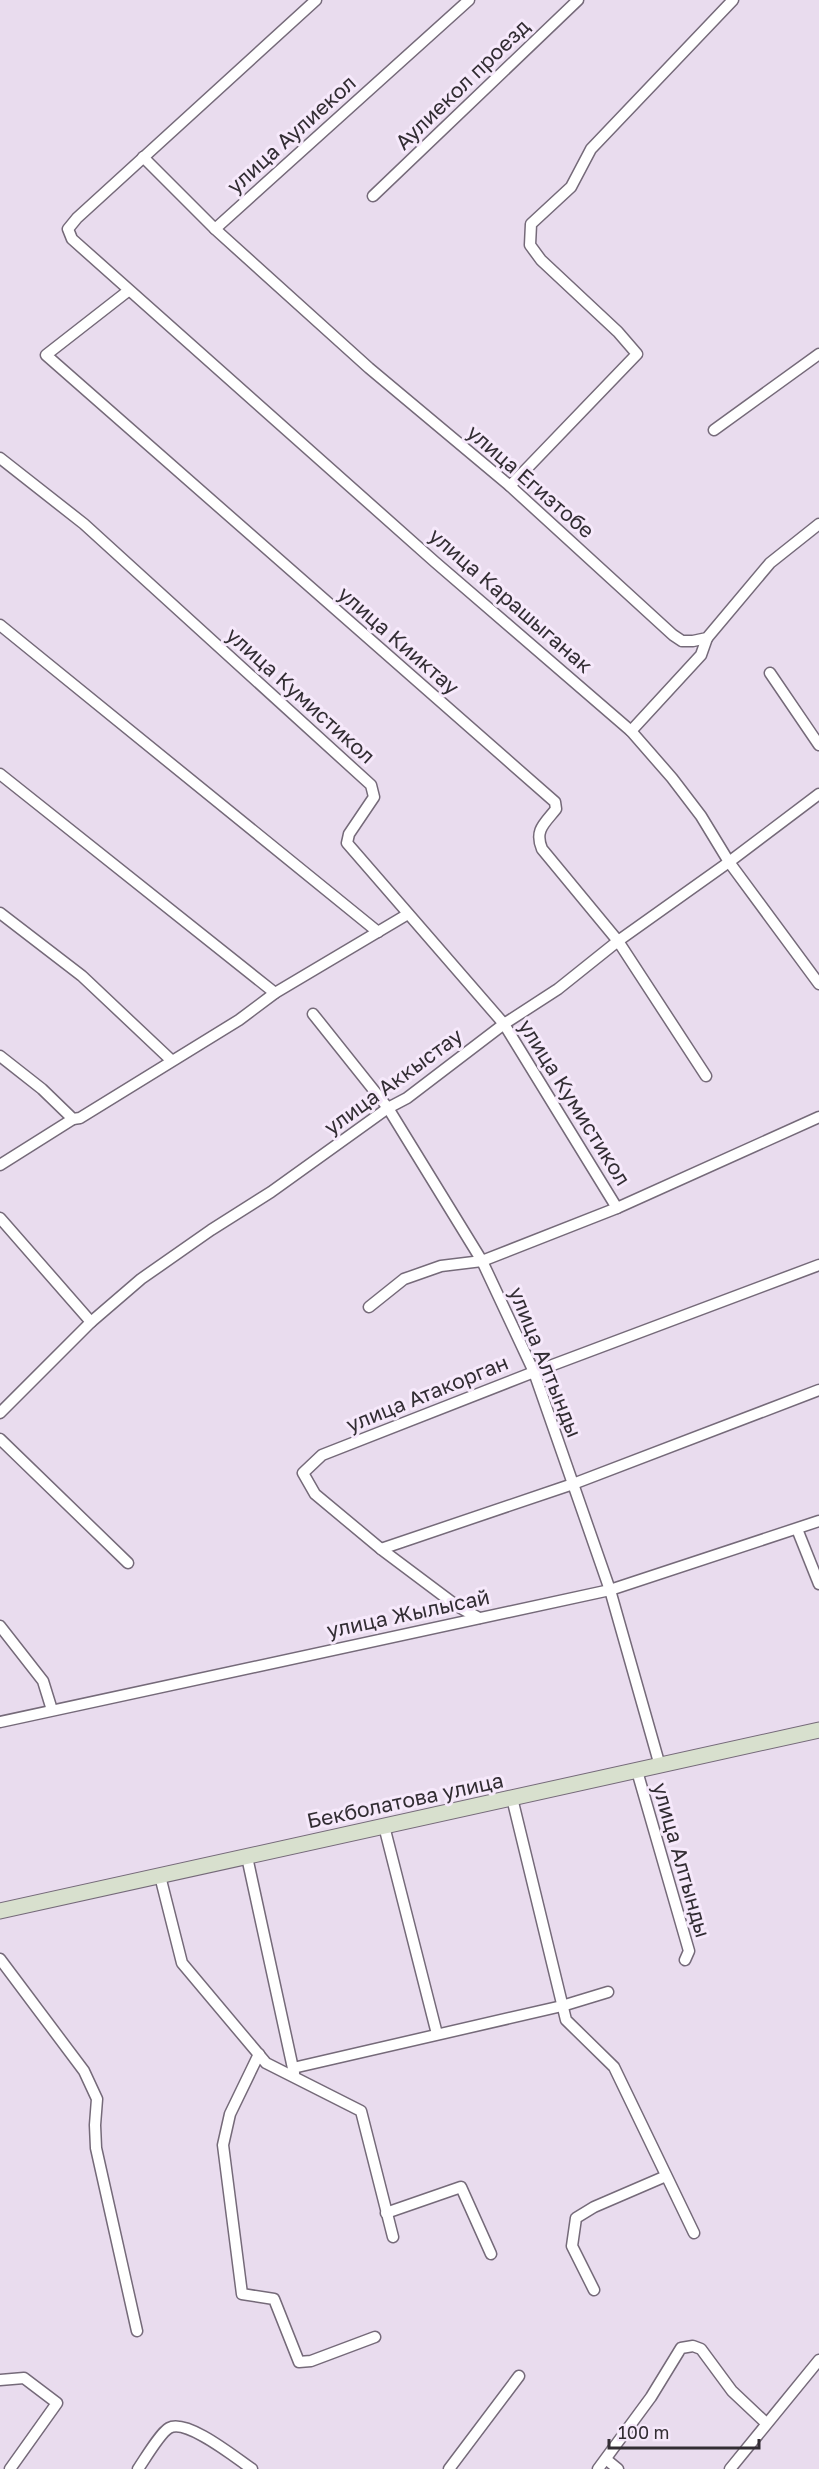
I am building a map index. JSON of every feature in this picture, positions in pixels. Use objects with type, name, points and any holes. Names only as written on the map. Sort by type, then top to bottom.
[{"type":"street","points":[[215,229],[143,157],[316,0]]},
{"type":"street","name":"улица Аулиекол","points":[[215,229],[469,0]]},
{"type":"street","name":"Аулиекол проезд","points":[[373,196],[578,0]]},
{"type":"street","points":[[510,486],[637,354],[618,332],[541,260],[530,245],[531,224],[571,187],[591,149],[734,0]]},
{"type":"street","name":"улица Карашыганак","points":[[143,157],[68,229],[72,239],[128,291],[631,731],[672,777],[701,816],[729,862],[819,984]]},
{"type":"street","name":"улица Егизтобе","points":[[215,229],[377,375],[510,486],[673,635],[682,641],[707,638]]},
{"type":"street","name":"улица Кииктау","points":[[128,291],[46,355],[555,802],[556,809],[540,829],[537,839],[542,849],[618,941],[706,1076]]},
{"type":"street","points":[[714,430],[819,354]]},
{"type":"street","name":"улица Кумистикол","points":[[0,458],[84,524],[371,784],[374,797],[349,834],[347,843],[504,1024],[617,1208]]},
{"type":"street","points":[[631,731],[701,655],[707,638],[770,563],[819,524]]},
{"type":"street","points":[[0,625],[378,932]]},
{"type":"street","points":[[770,673],[819,745]]},
{"type":"street","points":[[0,774],[275,993]]},
{"type":"street","name":"улица Аккыстау","points":[[0,1413],[91,1322],[141,1279],[271,1192],[388,1108],[407,1098],[504,1024],[558,989],[618,941],[819,794]]},
{"type":"street","points":[[0,913],[82,976],[171,1060]]},
{"type":"street","points":[[0,1165],[238,1020],[275,993],[408,914]]},
{"type":"street","name":"улица Алтынды","points":[[313,1014],[388,1108],[482,1261],[534,1372],[610,1590],[660,1766]]},
{"type":"street","points":[[0,1056],[42,1089],[73,1119]]},
{"type":"street","points":[[369,1307],[404,1279],[441,1266],[482,1261],[617,1208],[819,1117]]},
{"type":"street","points":[[0,1218],[91,1322]]},
{"type":"street","name":"улица Атакорган","points":[[479,1618],[457,1606],[381,1549],[315,1494],[303,1473],[322,1455],[534,1372],[819,1265]]},
{"type":"street","points":[[381,1549],[573,1484],[819,1390]]},
{"type":"street","points":[[0,1438],[128,1563]]},
{"type":"street","name":"улица Жылысай","points":[[0,1722],[610,1590],[819,1521]]},
{"type":"street","points":[[797,1528],[819,1584]]},
{"type":"street","points":[[0,1626],[43,1681],[52,1710]]},
{"type":"street","name":"Бекболатова улица","points":[[0,1911],[819,1730]]},
{"type":"street","name":"улица Алтынды","points":[[637,1771],[689,1951],[685,1960]]},
{"type":"street","points":[[512,1798],[566,2020],[614,2067],[694,2233]]},
{"type":"street","points":[[384,1826],[437,2034]]},
{"type":"street","points":[[247,1857],[294,2073]]},
{"type":"street","points":[[159,1876],[182,1962],[266,2063],[294,2073],[361,2111],[393,2237]]},
{"type":"street","points":[[0,1959],[84,2071],[97,2099],[96,2148],[137,2331]]},
{"type":"street","points":[[294,2073],[437,2034],[562,2006],[608,1992]]},
{"type":"street","points":[[259,2054],[230,2114],[222,2145],[242,2294],[274,2299],[299,2362],[311,2361],[375,2337]]},
{"type":"street","points":[[594,2290],[572,2246],[576,2218],[594,2207],[666,2176]]},
{"type":"street","points":[[386,2213],[461,2187],[491,2254]]},
{"type":"street","points":[[598,2469],[607,2460],[651,2397],[681,2348],[693,2346],[701,2349],[732,2391],[766,2423]]},
{"type":"street","points":[[730,2469],[819,2360]]},
{"type":"street","points":[[449,2469],[519,2376]]},
{"type":"street","points":[[0,2380],[24,2379],[57,2403],[10,2469]]},
{"type":"street","points":[[138,2469],[168,2428],[176,2425],[200,2434],[252,2469]]},
{"type":"street","points":[[607,2460],[618,2469]]}]
